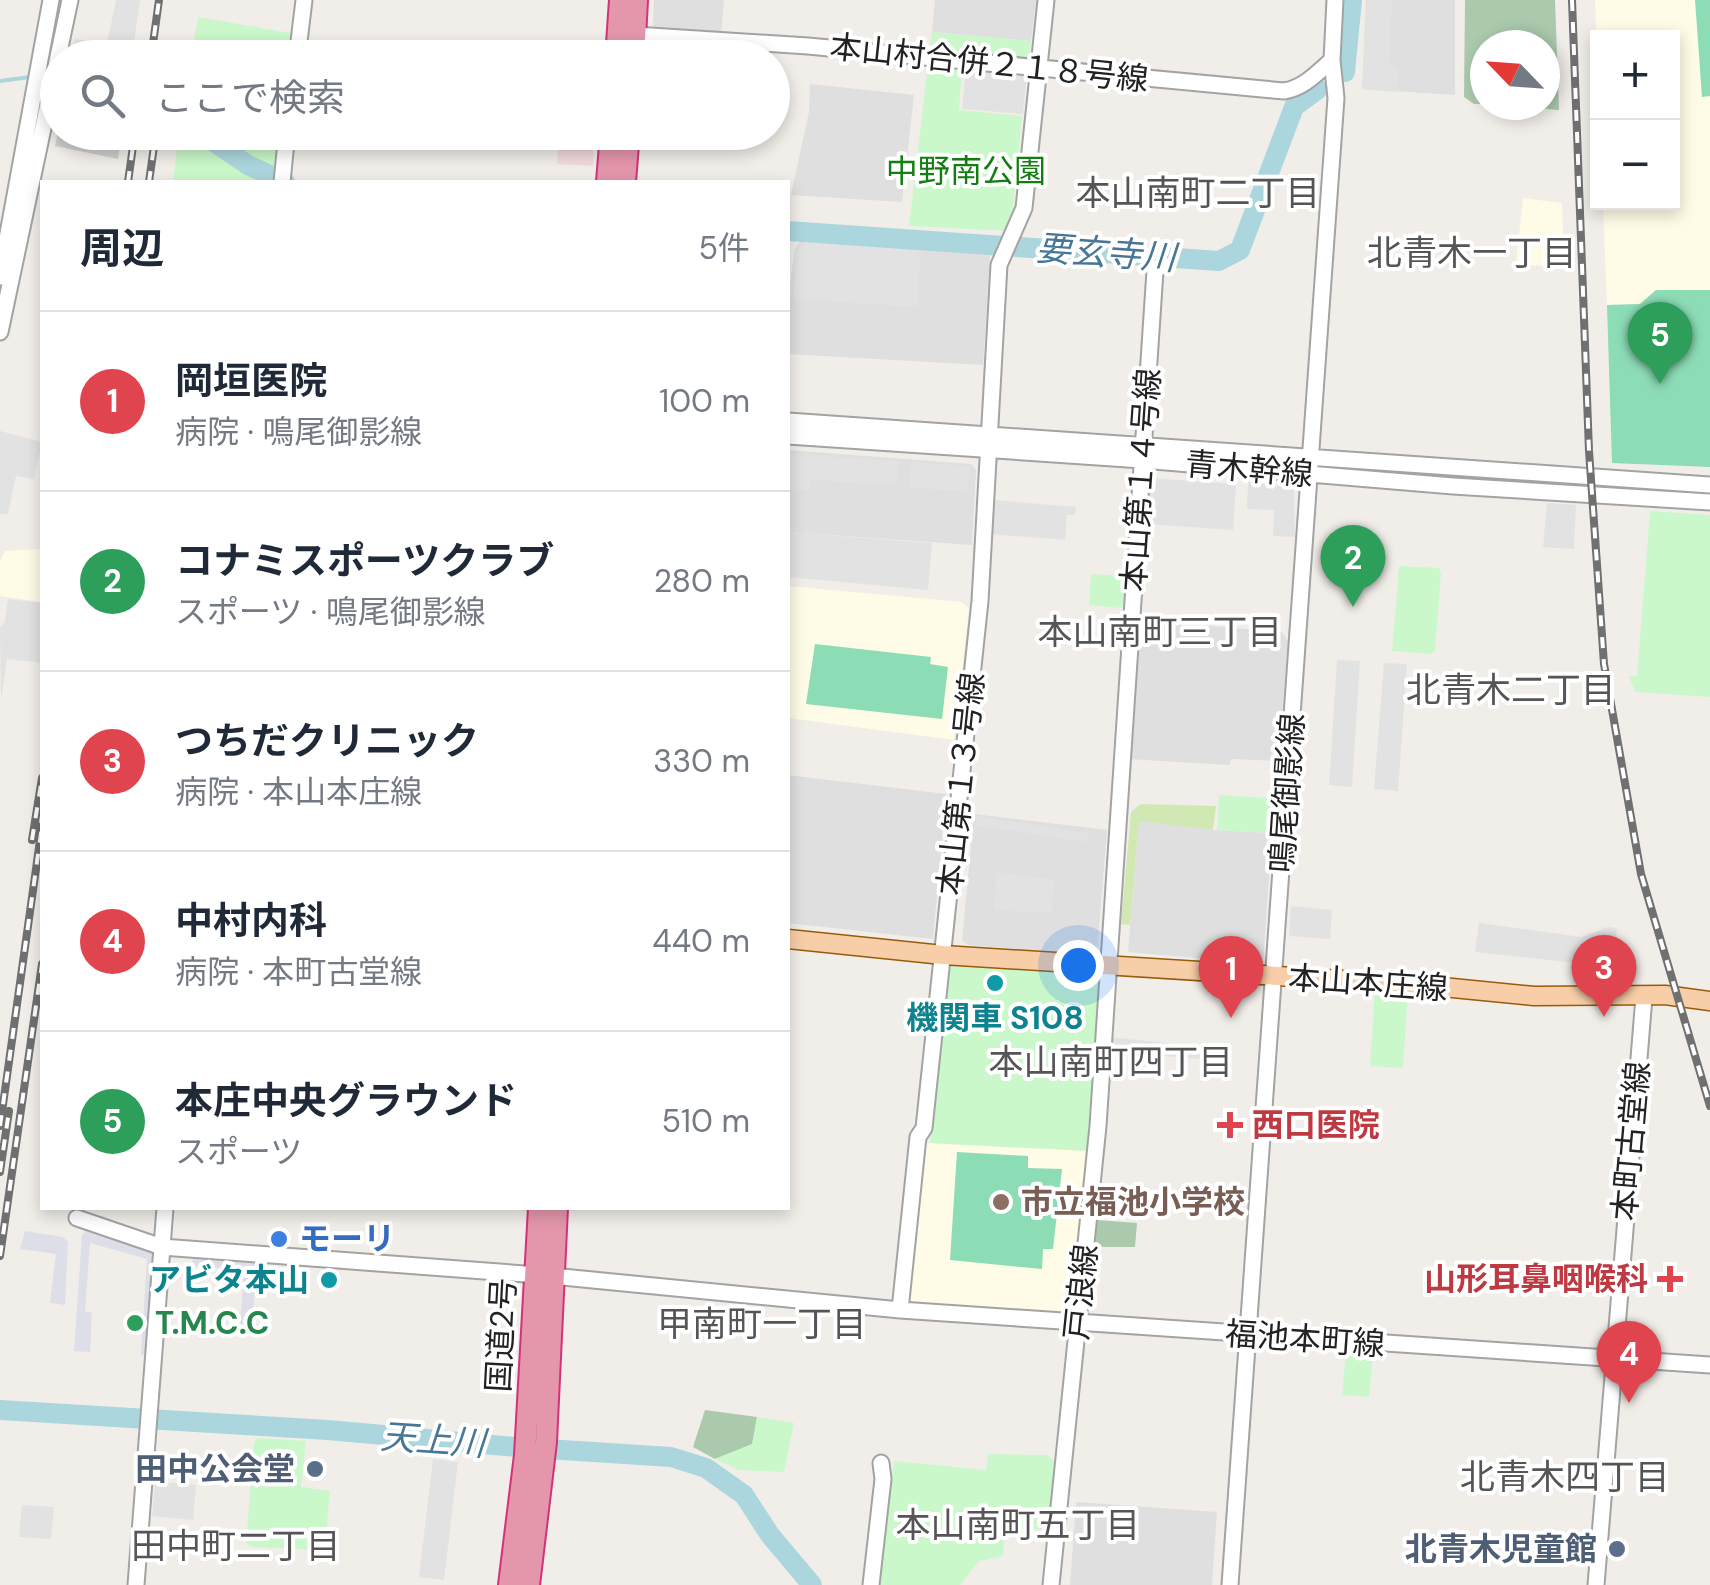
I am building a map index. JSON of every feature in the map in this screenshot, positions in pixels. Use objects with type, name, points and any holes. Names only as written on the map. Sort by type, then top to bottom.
[{"type":"highway","points":[[617,40],[620,0]]},
{"type":"highway","points":[[636,40],[638,0]]},
{"type":"highway","points":[[608,180],[610,150]]},
{"type":"highway","points":[[625,180],[628,150]]},
{"type":"highway","name":"国道2号","points":[[529,1585],[543,1276],[540,1210]]},
{"type":"highway","name":"国道2号","points":[[543,1276],[557,1210]]},
{"type":"highway","name":"国道2号","points":[[508,1585],[535,1449]]},
{"type":"main road","name":"本山本庄線","points":[[790,939],[943,955],[1534,996],[1666,995],[1710,1001]]},
{"type":"street","points":[[48,40],[51,0]]},
{"type":"street","points":[[57,40],[70,0]]},
{"type":"street","points":[[299,40],[304,0]]},
{"type":"street","name":"本山第１３号線","points":[[900,1310],[918,1137],[924,1128],[980,601],[999,265],[1024,208],[1046,0]]},
{"type":"street","name":"鳴尾御影線","points":[[1230,1585],[1336,98],[1332,60],[1335,0]]},
{"type":"street","name":"本山村合併２１８号線","points":[[636,35],[714,40]]},
{"type":"street","name":"本山村合併２１８号線","points":[[790,45],[1284,90],[1309,80],[1332,60]]},
{"type":"street","points":[[0,277],[40,98]]},
{"type":"street","points":[[0,332],[40,104]]},
{"type":"street","points":[[282,178],[286,150]]},
{"type":"street","name":"本山第１４号線","points":[[1122,760],[1155,271],[1162,264]]},
{"type":"street","name":"青木幹線","points":[[790,421],[986,442],[1311,465],[1710,485]]},
{"type":"street","name":"青木幹線","points":[[790,436],[986,442]]},
{"type":"street","name":"青木幹線","points":[[1311,465],[1453,486],[1710,502]]},
{"type":"street","name":"戸浪線","points":[[1051,1585],[1098,1126],[1122,760]]},
{"type":"street","name":"本町古堂線","points":[[1596,1585],[1644,996]]},
{"type":"street","points":[[136,1585],[164,1210]]},
{"type":"street","name":"福池本町線","points":[[77,1218],[162,1247],[543,1276],[900,1310],[1710,1365]]},
{"type":"street","points":[[871,1585],[881,1463]]},
{"type":"shaded area","points":[[116,0],[140,0],[134,40],[108,40]]},
{"type":"shaded area","points":[[654,0],[724,0],[721,34],[653,28]]},
{"type":"shaded area","points":[[935,0],[1036,0],[1031,41],[932,32]]},
{"type":"shaded area","points":[[1366,0],[1455,0],[1455,95],[1362,89]]},
{"type":"shaded area","points":[[1367,0],[1392,0],[1389,66],[1398,67],[1397,92],[1362,89]]},
{"type":"shaded area","points":[[1595,0],[1710,0],[1710,290],[1656,290],[1640,304],[1607,305],[1603,210],[1680,210],[1680,30],[1596,30]]},
{"type":"shaded area","points":[[966,68],[1027,74],[1023,114],[962,109]]},
{"type":"shaded area","points":[[810,84],[914,95],[902,202],[791,195],[809,112]]},
{"type":"shaded area","points":[[74,150],[119,150],[118,159]]},
{"type":"shaded area","points":[[558,150],[594,150],[593,166],[557,164]]},
{"type":"shaded area","points":[[1523,198],[1562,203],[1564,263],[1560,267],[1516,264]]},
{"type":"shaded area","points":[[803,238],[990,253],[983,365],[790,354],[795,248]]},
{"type":"shaded area","points":[[804,242],[921,249],[917,307],[793,299],[797,252]]},
{"type":"shaded area","points":[[0,431],[40,441],[40,451],[34,479],[16,476],[8,514],[0,514]]},
{"type":"shaded area","points":[[790,450],[971,464],[976,470],[972,545],[790,532]]},
{"type":"shaded area","points":[[790,454],[898,461],[897,485],[811,480],[809,490],[790,489]]},
{"type":"shaded area","points":[[911,462],[970,466],[968,491],[909,488]]},
{"type":"shaded area","points":[[1149,478],[1236,484],[1233,530],[1146,524]]},
{"type":"shaded area","points":[[1248,482],[1294,488],[1295,537],[1273,536],[1274,510],[1247,509]]},
{"type":"shaded area","points":[[993,500],[1076,507],[1075,515],[1067,515],[1065,540],[990,534]]},
{"type":"shaded area","points":[[1547,503],[1576,505],[1574,549],[1543,547]]},
{"type":"shaded area","points":[[790,532],[932,543],[928,590],[790,577]]},
{"type":"shaded area","points":[[40,549],[40,602],[0,596],[0,561],[5,551]]},
{"type":"shaded area","points":[[790,586],[962,602],[969,609],[954,740],[790,718]]},
{"type":"shaded area","points":[[8,599],[40,603],[40,663],[7,659],[1,700],[0,628]]},
{"type":"shaded area","points":[[1140,620],[1282,632],[1288,641],[1278,761],[1231,759],[1230,765],[1127,759],[1134,625]]},
{"type":"shaded area","points":[[1337,660],[1360,661],[1352,787],[1329,785]]},
{"type":"shaded area","points":[[1384,663],[1407,664],[1398,791],[1374,789]]},
{"type":"shaded area","points":[[790,775],[946,794],[933,939],[790,923]]},
{"type":"shaded area","points":[[974,814],[1107,830],[1094,956],[968,945],[962,940]]},
{"type":"shaded area","points":[[977,816],[1088,833],[1087,842],[975,825]]},
{"type":"shaded area","points":[[1139,820],[1272,833],[1263,964],[1128,952]]},
{"type":"shaded area","points":[[997,872],[1054,880],[1052,913],[994,910]]},
{"type":"shaded area","points":[[1291,906],[1332,910],[1330,939],[1289,936]]},
{"type":"shaded area","points":[[1479,923],[1582,937],[1608,927],[1617,928],[1612,967],[1475,952]]},
{"type":"shaded area","points":[[1107,1037],[1216,1048],[1214,1060],[1105,1051]]},
{"type":"shaded area","name":"市立福池小学校","points":[[926,1143],[1090,1151],[1072,1309],[1064,1316],[910,1305],[906,1300]]},
{"type":"shaded area","points":[[87,1230],[153,1253],[145,1355],[141,1355],[147,1259],[90,1243],[85,1311],[92,1313],[90,1352],[74,1351],[82,1235]]},
{"type":"shaded area","points":[[25,1231],[63,1237],[68,1242],[65,1305],[50,1303],[56,1254],[20,1249]]},
{"type":"shaded area","points":[[193,1255],[252,1259],[257,1263],[252,1326],[240,1325],[244,1270],[192,1266]]},
{"type":"shaded area","points":[[433,1459],[458,1462],[444,1580],[419,1577]]},
{"type":"shaded area","points":[[155,1481],[196,1485],[193,1520],[152,1516]]},
{"type":"shaded area","points":[[1076,1502],[1217,1512],[1212,1585],[1070,1585]]},
{"type":"shaded area","points":[[22,1505],[54,1507],[51,1539],[19,1537]]},
{"type":"green space","points":[[1465,0],[1555,0],[1556,30],[1470,30],[1470,101],[1464,97]]},
{"type":"green space","points":[[1695,0],[1710,0],[1710,96],[1702,97]]},
{"type":"green space","points":[[198,17],[290,33],[289,40],[194,40]]},
{"type":"green space","points":[[932,32],[1031,41],[1029,60],[930,51]]},
{"type":"green space","name":"中野南公園","points":[[928,64],[962,68],[959,110],[1022,116],[1011,231],[909,226]]},
{"type":"green space","points":[[177,150],[218,150],[270,180],[173,180]]},
{"type":"green space","points":[[232,150],[277,150],[274,173]]},
{"type":"green space","points":[[1656,290],[1710,290],[1710,467],[1612,463],[1607,305],[1640,304]]},
{"type":"green space","points":[[1650,511],[1710,515],[1710,697],[1635,692],[1629,676],[1637,676]]},
{"type":"green space","points":[[1399,566],[1439,568],[1441,573],[1435,651],[1430,654],[1392,651]]},
{"type":"green space","points":[[1091,574],[1128,576],[1126,602],[1120,608],[1089,605]]},
{"type":"green space","points":[[815,644],[931,657],[930,664],[948,667],[942,719],[806,704]]},
{"type":"green space","points":[[1219,795],[1269,798],[1274,805],[1272,833],[1217,830]]},
{"type":"green space","points":[[1141,804],[1216,806],[1213,830],[1139,821],[1130,925],[1121,924],[1131,812]]},
{"type":"green space","points":[[954,961],[1095,970],[1100,977],[1090,1151],[930,1143],[950,965]]},
{"type":"green space","points":[[1375,988],[1408,990],[1403,1068],[1370,1066]]},
{"type":"green space","points":[[957,1152],[1028,1156],[1028,1168],[1062,1169],[1053,1249],[1043,1249],[1042,1269],[950,1260]]},
{"type":"green space","points":[[1096,1220],[1137,1223],[1135,1247],[1093,1247]]},
{"type":"green space","points":[[1346,1351],[1373,1353],[1369,1397],[1342,1395]]},
{"type":"green space","points":[[705,1410],[757,1417],[753,1444],[715,1459],[693,1447]]},
{"type":"green space","points":[[757,1417],[794,1423],[784,1472],[739,1470],[715,1459],[752,1444]]},
{"type":"green space","points":[[258,1438],[306,1441],[301,1487],[330,1491],[325,1546],[321,1550],[251,1547],[246,1543],[254,1442]]},
{"type":"green space","points":[[988,1454],[1047,1455],[1055,1462],[1048,1530],[1005,1528],[1003,1556],[979,1561],[960,1585],[879,1585],[894,1461],[986,1470]]},
{"type":"waterway","name":"要玄寺川","points":[[1345,72],[1352,0]]},
{"type":"waterway","points":[[0,81],[30,77]]},
{"type":"waterway","name":"要玄寺川","points":[[790,231],[1219,261],[1240,250],[1294,107],[1318,89]]},
{"type":"waterway","name":"要玄寺川","points":[[226,150],[281,180]]},
{"type":"waterway","name":"天上川","points":[[0,1410],[671,1457],[706,1468],[744,1495],[770,1535],[812,1585]]},
{"type":"railway","points":[[153,40],[159,0]]},
{"type":"railway","points":[[1572,0],[1589,451],[1604,664],[1641,874],[1710,1106]]},
{"type":"railway","points":[[128,180],[132,150]]},
{"type":"railway","points":[[149,180],[153,150]]},
{"type":"railway","points":[[32,840],[40,790]]},
{"type":"railway","points":[[0,1126],[40,840]]},
{"type":"railway","points":[[0,1256],[40,978]]},
{"type":"railway","points":[[0,1172],[9,1111]]},
{"type":"place","name":"本庄中央グラウンド","points":[[1660,384]]},
{"type":"place","name":"コナミスポーツクラブ","points":[[1353,607]]},
{"type":"place","name":"機関車 S108","points":[[995,983]]},
{"type":"place","name":"つちだクリニック","points":[[1604,1017]]},
{"type":"place","name":"岡垣医院","points":[[1231,1018]]},
{"type":"place","name":"西口医院","points":[[1230,1125]]},
{"type":"place","name":"市立福池小学校","points":[[1001,1202]]},
{"type":"place","name":"モーリ","points":[[279,1239]]},
{"type":"place","name":"山形耳鼻咽喉科","points":[[1670,1279]]},
{"type":"place","name":"アビタ本山","points":[[329,1280]]},
{"type":"place","name":"T.M.C.C","points":[[135,1323]]},
{"type":"place","name":"中村内科","points":[[1629,1403]]},
{"type":"place","name":"田中公会堂","points":[[315,1469]]},
{"type":"place","name":"北青木児童館","points":[[1617,1549]]},
{"type":"district","name":"本山南町二丁目","points":[[1198,193]]},
{"type":"district","name":"北青木一丁目","points":[[1472,253]]},
{"type":"district","name":"本山南町三丁目","points":[[1160,632]]},
{"type":"district","name":"北青木二丁目","points":[[1511,690]]},
{"type":"district","name":"本山南町四丁目","points":[[1111,1062]]},
{"type":"district","name":"甲南町一丁目","points":[[762,1324]]},
{"type":"district","name":"北青木四丁目","points":[[1565,1477]]},
{"type":"district","name":"本山南町五丁目","points":[[1018,1525]]},
{"type":"district","name":"田中町二丁目","points":[[236,1546]]}]
